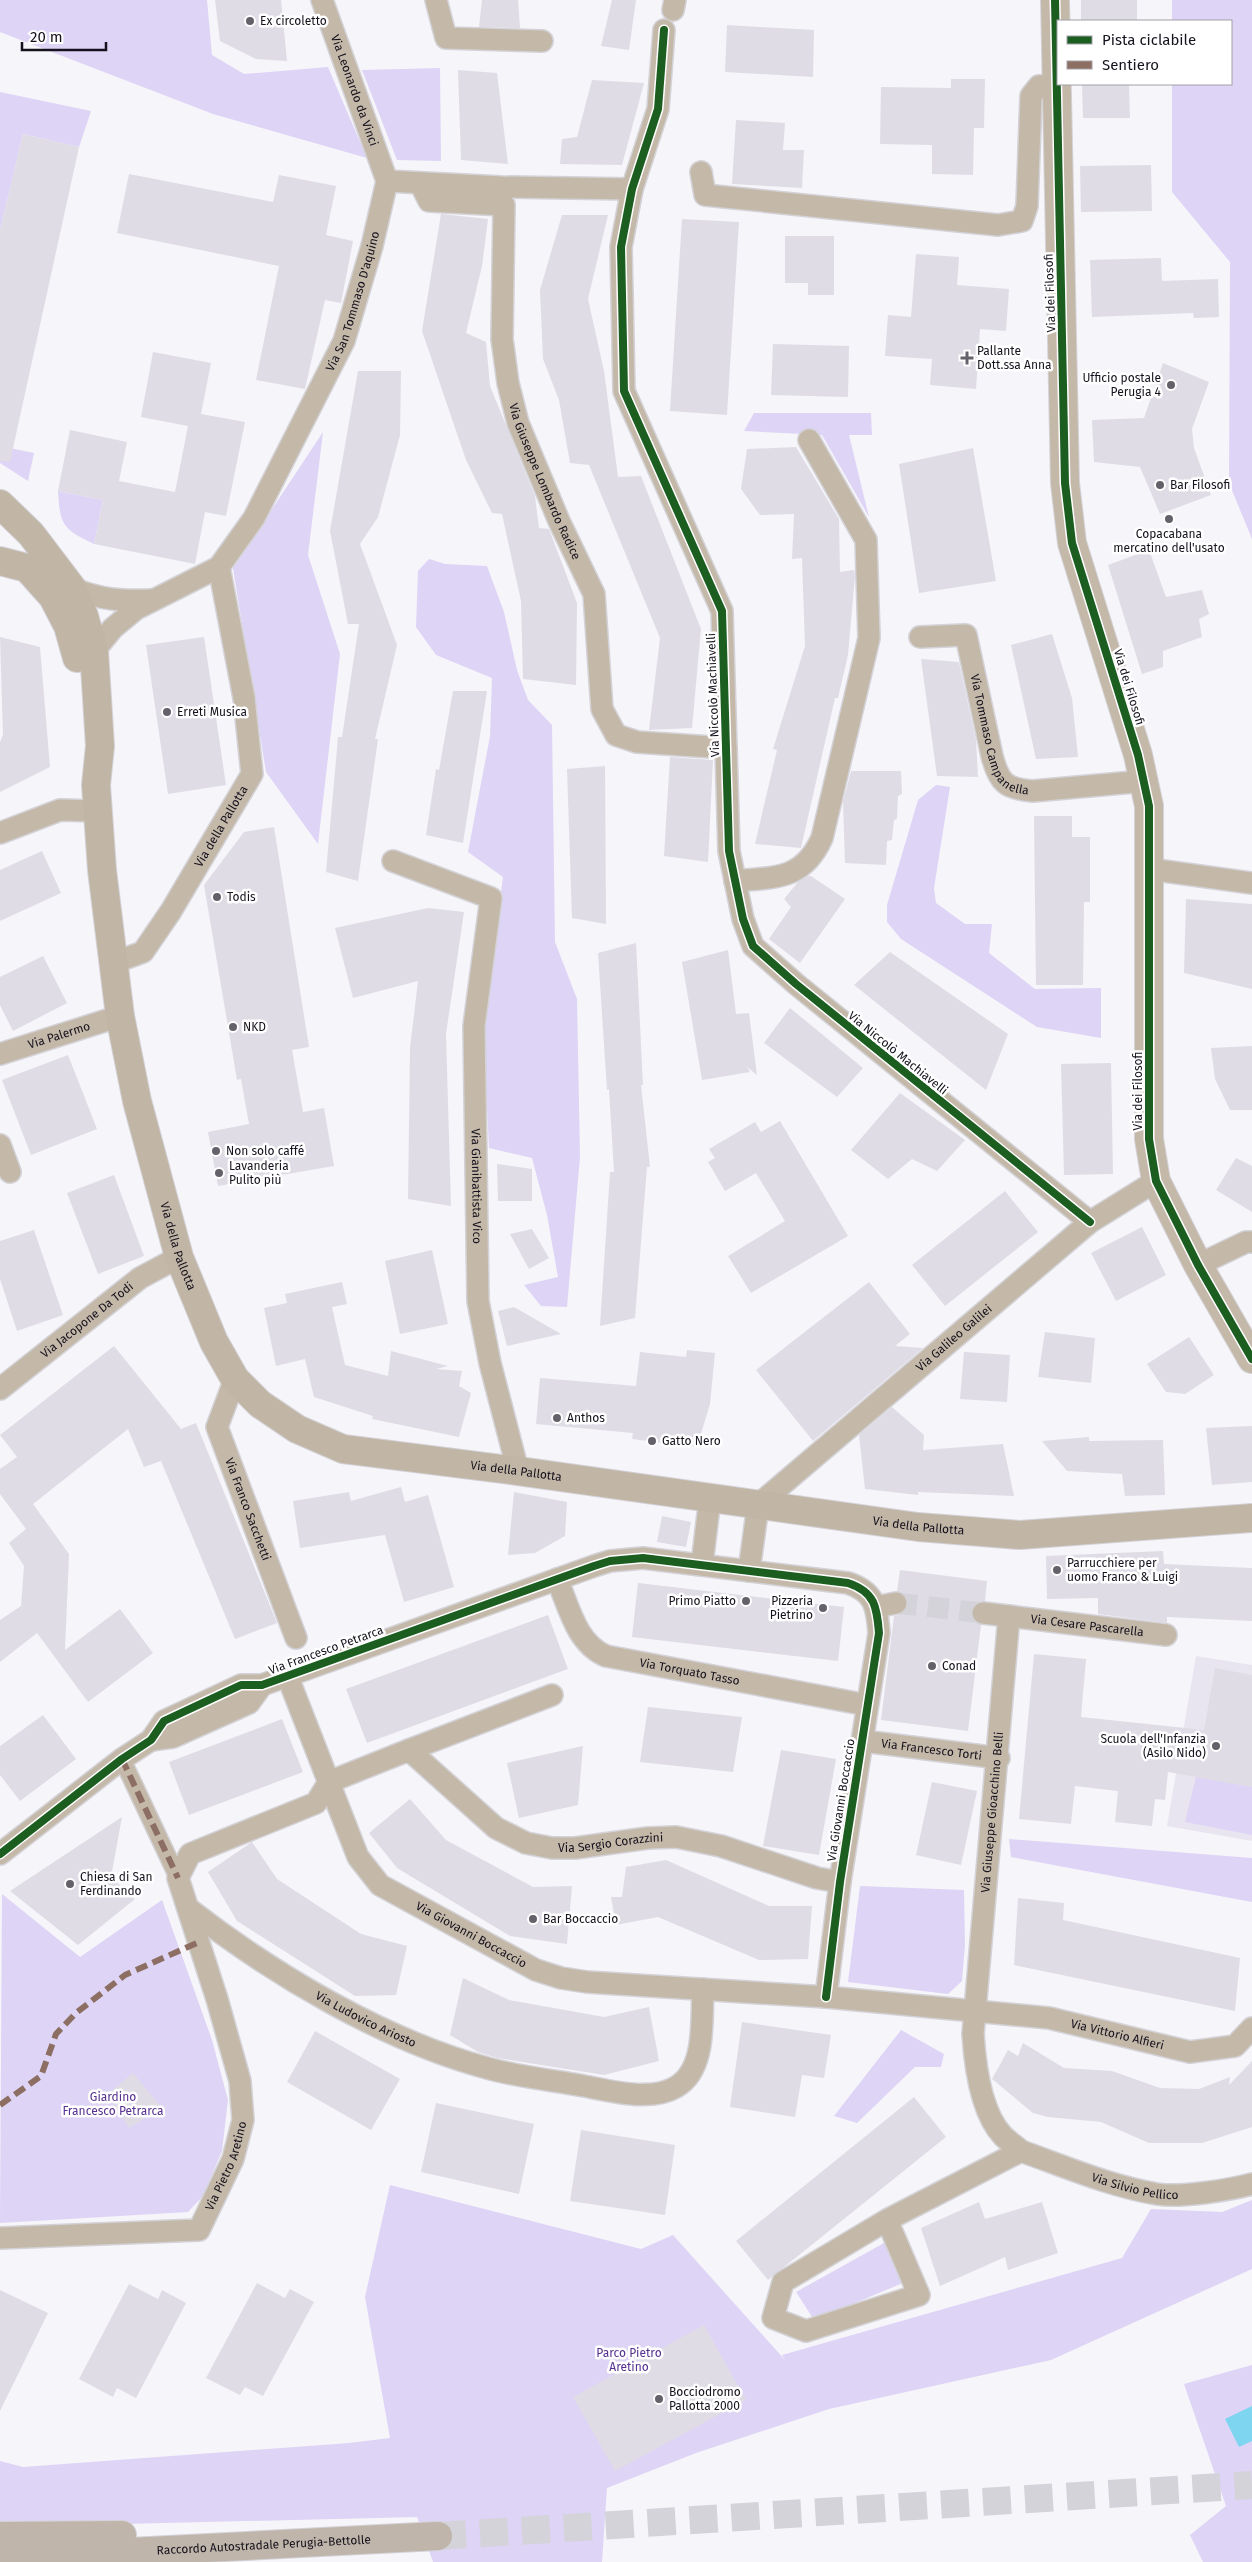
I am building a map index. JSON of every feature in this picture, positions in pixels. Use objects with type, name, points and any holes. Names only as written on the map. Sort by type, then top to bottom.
[{"type":"highway","points":[[0,2536],[234,2533],[338,2540]]},
{"type":"highway","name":"Raccordo Autostradale Perugia-Bettolle","points":[[0,2556],[72,2555],[438,2536]]},
{"type":"main road","name":"Via della Pallotta","points":[[0,504],[31,534],[72,588],[84,616],[94,651],[100,746],[97,798],[113,964],[120,1016],[137,1101],[179,1257],[214,1342],[236,1379],[260,1404],[297,1429],[343,1449],[518,1471],[918,1527],[1005,1534],[1252,1518]]},
{"type":"main road","points":[[0,561],[27,568],[53,597],[68,626],[80,670],[85,745],[97,798]]},
{"type":"street","name":"Via Leonardo da Vinci","points":[[322,0],[386,181]]},
{"type":"street","points":[[436,0],[446,38],[542,41]]},
{"type":"street","name":"Via dei Filosofi","points":[[1055,0],[1067,517],[1072,543],[1145,781],[1149,806],[1149,1139],[1156,1181],[1198,1265],[1252,1359]]},
{"type":"street","name":"Via Niccolò Machiavelli","points":[[664,30],[658,109],[632,189],[621,247],[624,392],[722,611],[729,851],[743,919],[753,946],[796,984],[1090,1222]]},
{"type":"street","points":[[701,172],[705,195],[998,225],[1022,221],[1026,206],[1031,96],[1040,86],[1056,84]]},
{"type":"street","points":[[386,181],[632,189]]},
{"type":"street","name":"Via San Tommaso D'aquino","points":[[94,651],[113,628],[136,609],[220,567],[254,518],[344,341],[372,246],[386,181]]},
{"type":"street","name":"Via Giuseppe Lombardo Radice","points":[[420,182],[429,201],[504,205],[502,340],[508,383],[518,422],[559,522],[594,594],[602,710],[616,735],[637,742],[726,748]]},
{"type":"street","points":[[735,881],[794,872],[815,854],[822,838],[869,638],[866,540],[810,440]]},
{"type":"street","name":"Via della Pallotta","points":[[113,964],[143,952],[171,912],[252,774],[244,698],[220,567]]},
{"type":"street","name":"Via San Tommaso D'aquino","points":[[72,588],[96,598],[122,601],[157,600]]},
{"type":"street","name":"Via Tommaso Campanella","points":[[920,637],[966,635],[992,756],[996,771],[1005,783],[1016,790],[1033,791],[1145,781]]},
{"type":"street","points":[[0,833],[97,798]]},
{"type":"street","name":"Via Gianibattista Vico","points":[[393,861],[491,898],[474,1026],[478,1300],[490,1363],[518,1471]]},
{"type":"street","points":[[1149,869],[1252,883]]},
{"type":"street","name":"Via Palermo","points":[[0,1054],[120,1016]]},
{"type":"street","points":[[0,1145],[10,1172]]},
{"type":"street","name":"Via Galileo Galilei","points":[[758,1505],[1090,1222],[1156,1181]]},
{"type":"street","points":[[1198,1265],[1246,1242],[1252,1242]]},
{"type":"street","name":"Via Jacopone Da Todi","points":[[1,1386],[140,1278],[179,1257]]},
{"type":"street","name":"Via Franco Sacchetti","points":[[236,1379],[217,1427],[296,1638]]},
{"type":"street","points":[[702,1564],[710,1498]]},
{"type":"street","points":[[749,1571],[758,1505]]},
{"type":"street","name":"Via Francesco Petrarca","points":[[0,1854],[122,1759],[151,1740],[172,1738],[249,1703],[262,1685],[610,1560],[626,1558],[702,1564],[848,1583],[860,1587],[886,1605]]},
{"type":"street","name":"Via Torquato Tasso","points":[[557,1579],[585,1641],[594,1651],[606,1656],[867,1705]]},
{"type":"street","name":"Via Giovanni Boccaccio","points":[[826,1997],[840,1882],[878,1633],[886,1605]]},
{"type":"street","name":"Via Cesare Pascarella","points":[[983,1613],[1166,1635]]},
{"type":"street","name":"Via Giuseppe Gioacchino Belli","points":[[1009,1616],[999,1758],[974,2010],[975,2065],[984,2102],[1002,2135],[1022,2151]]},
{"type":"street","name":"Via Giovanni Boccaccio","points":[[287,1675],[358,1857],[380,1885],[536,1970],[561,1978],[614,1984],[826,1997],[974,2010]]},
{"type":"street","points":[[178,1878],[190,1854],[316,1803],[329,1782],[552,1695]]},
{"type":"street","name":"Via Francesco Torti","points":[[862,1741],[999,1758]]},
{"type":"street","name":"Via Sergio Corazzini","points":[[409,1750],[496,1828],[526,1843],[552,1848],[575,1848],[648,1838],[676,1837],[721,1846],[817,1878],[840,1882]]},
{"type":"street","points":[[122,1759],[178,1878],[188,1909]]},
{"type":"street","name":"Via Ludovico Ariosto","points":[[188,1909],[241,1948],[294,1981],[400,2036],[487,2068],[619,2092],[661,2093],[677,2087],[688,2077],[695,2064],[699,2047],[703,1989]]},
{"type":"street","name":"Via Pietro Aretino","points":[[0,2238],[199,2230],[234,2159],[243,2120],[240,2080],[188,1909]]},
{"type":"street","name":"Via Vittorio Alfieri","points":[[974,2010],[1049,2018],[1190,2052],[1235,2046],[1252,2028]]},
{"type":"street","points":[[887,2220],[919,2295],[806,2331],[773,2318],[783,2282],[887,2220],[1022,2151]]},
{"type":"street","name":"Via Silvio Pellico","points":[[1022,2151],[1109,2183],[1159,2194],[1233,2189],[1252,2184]]},
{"type":"shaded area","name":"Scuola dell'Infanzia (Asilo Nido)","points":[[1196,1656],[1252,1665],[1252,1841],[1167,1826]]},
{"type":"green space","points":[[0,0],[207,0],[212,55],[244,74],[328,67],[367,158],[213,114],[0,32]]},
{"type":"green space","points":[[1172,0],[1252,0],[1252,539],[1229,483],[1230,262],[1172,192],[1172,85],[1232,85],[1232,20],[1172,20]]},
{"type":"green space","points":[[440,68],[441,161],[397,160],[362,70]]},
{"type":"green space","points":[[0,92],[91,111],[79,147],[23,134],[0,231]]},
{"type":"green space","points":[[754,413],[871,413],[872,435],[849,435],[869,517],[822,435],[744,431]]},
{"type":"green space","points":[[323,432],[308,555],[340,654],[318,844],[266,772],[233,568]]},
{"type":"green space","points":[[0,446],[34,453],[28,481],[0,463]]},
{"type":"green space","points":[[58,491],[103,500],[94,544],[65,525],[60,512]]},
{"type":"green space","points":[[429,559],[445,564],[487,566],[504,612],[517,670],[528,700],[552,725],[555,942],[577,999],[580,1157],[567,1307],[541,1306],[524,1285],[558,1277],[547,1215],[532,1158],[489,1148],[483,1025],[503,877],[468,852],[490,736],[492,678],[436,655],[416,627],[418,571]]},
{"type":"green space","points":[[936,785],[950,787],[934,888],[936,903],[965,924],[992,924],[989,953],[1035,989],[1101,988],[1101,1038],[1037,1027],[901,939],[887,922],[887,905],[918,800]]},
{"type":"green space","points":[[1196,1777],[1252,1787],[1252,1835],[1185,1822]]},
{"type":"green space","points":[[1009,1839],[1252,1858],[1252,1902],[1011,1857]]},
{"type":"green space","points":[[860,1886],[964,1890],[965,1945],[962,1981],[948,1994],[848,1982]]},
{"type":"green space","name":"Giardino Francesco Petrarca","points":[[2,1894],[80,1957],[162,1900],[212,2040],[228,2100],[222,2151],[203,2196],[188,2212],[0,2223]]},
{"type":"green space","points":[[901,2030],[944,2054],[941,2067],[915,2067],[857,2123],[834,2116]]},
{"type":"green space","name":"Parco Pietro Aretino","points":[[390,2185],[641,2249],[673,2235],[785,2360],[782,2355],[1122,2258],[1151,2209],[1222,2212],[1252,2200],[1252,2269],[1051,2360],[829,2409],[696,2453],[607,2488],[602,2562],[433,2562],[417,2517],[0,2527],[0,2461],[23,2467],[349,2443],[390,2438],[365,2297]]},
{"type":"green space","points":[[884,2243],[903,2283],[814,2320],[796,2292]]},
{"type":"green space","points":[[1252,2365],[1252,2562],[1203,2562],[1190,2535],[1226,2506],[1184,2384]]},
{"type":"water","points":[[1252,2406],[1252,2441],[1239,2447],[1225,2419]]},
{"type":"building","name":"Ex circoletto","points":[[215,0],[281,0],[287,61],[256,59],[220,41]]},
{"type":"building","points":[[482,0],[518,0],[520,28],[479,27]]},
{"type":"building","points":[[612,0],[636,0],[629,50],[601,46]]},
{"type":"building","points":[[1081,0],[1137,0],[1137,20],[1081,20]]},
{"type":"building","points":[[727,25],[814,30],[813,77],[725,72]]},
{"type":"building","points":[[458,70],[497,73],[508,164],[461,160]]},
{"type":"building","points":[[951,79],[985,79],[984,128],[974,128],[973,175],[932,174],[932,145],[880,144],[881,87],[951,88]]},
{"type":"building","points":[[592,80],[644,83],[622,165],[560,164],[562,139],[577,137]]},
{"type":"building","points":[[1082,85],[1129,85],[1130,118],[1083,118]]},
{"type":"building","points":[[736,120],[785,123],[783,150],[804,150],[802,188],[732,184]]},
{"type":"building","points":[[23,134],[79,147],[10,462],[0,461],[0,231]]},
{"type":"building","points":[[1151,165],[1152,211],[1081,212],[1080,166]]},
{"type":"building","points":[[129,174],[273,202],[279,175],[336,186],[326,235],[353,241],[341,303],[325,300],[305,389],[256,380],[279,266],[117,233]]},
{"type":"building","points":[[441,214],[488,219],[482,266],[466,333],[486,342],[490,386],[535,496],[539,528],[549,529],[577,603],[576,685],[523,679],[521,601],[502,514],[492,513],[466,460],[422,331]]},
{"type":"building","points":[[562,215],[608,215],[588,299],[604,371],[618,477],[641,476],[701,629],[692,728],[649,730],[660,638],[589,465],[570,463],[559,400],[543,359],[540,290]]},
{"type":"building","points":[[682,219],[739,222],[727,415],[670,411]]},
{"type":"building","points":[[785,236],[834,236],[834,295],[808,295],[808,283],[785,283]]},
{"type":"building","points":[[916,254],[959,257],[957,285],[1009,289],[1006,331],[980,329],[976,389],[930,385],[932,359],[885,356],[888,315],[911,317]]},
{"type":"building","points":[[1161,258],[1162,281],[1218,279],[1219,317],[1194,318],[1193,313],[1092,317],[1090,260]]},
{"type":"building","points":[[773,344],[849,346],[848,397],[771,395]]},
{"type":"building","points":[[153,352],[211,363],[201,414],[245,422],[226,516],[205,512],[195,564],[94,544],[103,500],[58,491],[70,430],[127,442],[119,481],[175,492],[188,426],[141,417]]},
{"type":"building","points":[[1163,363],[1209,382],[1192,429],[1194,448],[1211,495],[1160,514],[1140,467],[1094,462],[1092,420],[1144,418]]},
{"type":"building","points":[[358,371],[401,371],[400,435],[378,517],[360,544],[397,645],[375,739],[378,739],[358,881],[326,872],[338,737],[342,737],[359,624],[348,624],[330,531]]},
{"type":"building","points":[[796,447],[839,519],[840,572],[854,570],[855,576],[848,655],[838,698],[835,698],[801,848],[755,844],[777,750],[773,749],[805,646],[802,558],[792,559],[794,514],[760,515],[741,489],[747,449]]},
{"type":"building","points":[[973,448],[996,581],[919,593],[899,464]]},
{"type":"building","points":[[1149,550],[1166,597],[1202,590],[1209,614],[1199,619],[1202,637],[1163,651],[1163,667],[1142,674],[1108,565]]},
{"type":"building","points":[[1052,634],[1072,698],[1078,757],[1036,759],[1011,645]]},
{"type":"building","points":[[0,637],[40,647],[50,767],[0,792],[0,742],[3,735]]},
{"type":"building","points":[[204,637],[226,785],[168,794],[146,645]]},
{"type":"building","points":[[921,659],[959,662],[976,740],[978,777],[937,776]]},
{"type":"building","points":[[453,691],[487,691],[463,843],[426,835],[436,769],[439,770]]},
{"type":"building","points":[[670,757],[713,760],[708,862],[664,856]]},
{"type":"building","points":[[605,766],[606,924],[572,918],[567,769]]},
{"type":"building","points":[[851,771],[901,771],[902,794],[898,796],[897,819],[894,820],[892,840],[887,841],[886,865],[845,863],[843,802]]},
{"type":"building","points":[[1034,816],[1072,816],[1072,837],[1090,837],[1090,902],[1084,902],[1083,985],[1036,985]]},
{"type":"building","points":[[274,827],[309,1047],[292,1050],[303,1112],[324,1108],[334,1166],[218,1186],[208,1132],[249,1124],[241,1079],[237,1080],[204,885],[244,832]]},
{"type":"building","points":[[42,851],[61,893],[0,921],[0,870]]},
{"type":"building","points":[[811,876],[845,899],[800,963],[769,939],[791,907],[784,899],[798,882]]},
{"type":"building","points":[[1186,899],[1252,904],[1252,989],[1184,973]]},
{"type":"building","points":[[428,908],[464,912],[446,1034],[451,1206],[408,1199],[410,1048],[418,981],[353,998],[335,928]]},
{"type":"building","points":[[636,943],[643,1085],[641,1085],[650,1167],[647,1167],[635,1318],[600,1326],[610,1172],[614,1172],[598,953]]},
{"type":"building","points":[[728,950],[736,1014],[749,1013],[757,1075],[747,1067],[750,1072],[702,1080],[682,962]]},
{"type":"building","points":[[890,952],[1008,1034],[986,1090],[854,985]]},
{"type":"building","points":[[43,956],[67,1003],[13,1031],[0,1005],[0,977]]},
{"type":"building","points":[[790,1008],[863,1068],[837,1097],[764,1043]]},
{"type":"building","points":[[1252,1046],[1252,1110],[1230,1110],[1215,1079],[1211,1048]]},
{"type":"building","points":[[68,1055],[97,1129],[31,1155],[2,1080]]},
{"type":"building","points":[[1111,1063],[1113,1174],[1064,1175],[1061,1064]]},
{"type":"building","points":[[900,1093],[965,1140],[937,1171],[912,1159],[888,1179],[851,1150]]},
{"type":"building","points":[[780,1121],[848,1236],[751,1293],[728,1256],[785,1221],[756,1173],[725,1191],[708,1162],[715,1158],[709,1149],[755,1122],[761,1132]]},
{"type":"building","points":[[1236,1158],[1252,1166],[1252,1212],[1216,1190]]},
{"type":"building","points":[[497,1164],[532,1169],[532,1201],[498,1201]]},
{"type":"building","points":[[114,1175],[144,1256],[98,1274],[67,1193]]},
{"type":"building","points":[[1005,1191],[1038,1232],[945,1306],[912,1265]]},
{"type":"building","points":[[1142,1227],[1166,1275],[1116,1301],[1091,1253]]},
{"type":"building","points":[[532,1229],[549,1258],[529,1269],[510,1234]]},
{"type":"building","points":[[34,1230],[63,1315],[17,1331],[0,1279],[0,1241]]},
{"type":"building","points":[[432,1250],[448,1324],[400,1334],[385,1261]]},
{"type":"building","points":[[342,1282],[347,1304],[332,1307],[345,1365],[388,1376],[391,1351],[448,1366],[436,1369],[462,1371],[459,1386],[471,1393],[459,1437],[372,1419],[373,1416],[314,1397],[305,1359],[276,1366],[264,1308],[287,1303],[285,1294]]},
{"type":"building","points":[[869,1282],[910,1334],[895,1346],[923,1348],[813,1441],[756,1370]]},
{"type":"building","points":[[514,1307],[561,1334],[507,1346],[498,1311]]},
{"type":"building","points":[[1045,1332],[1095,1338],[1091,1383],[1038,1377]]},
{"type":"building","points":[[1189,1337],[1214,1375],[1185,1394],[1166,1392],[1147,1364]]},
{"type":"building","points":[[114,1346],[181,1429],[196,1423],[277,1623],[235,1639],[161,1461],[144,1467],[128,1429],[33,1504],[69,1554],[65,1650],[120,1609],[153,1653],[88,1702],[37,1633],[0,1662],[0,1620],[21,1606],[24,1566],[9,1543],[26,1529],[0,1494],[0,1469],[17,1457],[0,1435]]},
{"type":"building","points":[[687,1350],[715,1353],[710,1404],[697,1447],[632,1439],[633,1433],[536,1424],[540,1378],[636,1386],[640,1352],[686,1357]]},
{"type":"building","points":[[964,1352],[1010,1355],[1007,1402],[960,1399]]},
{"type":"building","points":[[892,1407],[924,1435],[923,1450],[1003,1444],[1014,1496],[918,1492],[918,1495],[865,1489],[859,1435]]},
{"type":"building","points":[[1252,1426],[1252,1482],[1212,1485],[1206,1428]]},
{"type":"building","points":[[1089,1437],[1089,1441],[1163,1440],[1165,1495],[1125,1496],[1122,1474],[1067,1471],[1042,1441]]},
{"type":"building","points":[[401,1487],[405,1502],[428,1495],[454,1587],[404,1602],[385,1535],[300,1548],[293,1501],[349,1492],[351,1501]]},
{"type":"building","points":[[514,1492],[567,1502],[565,1536],[535,1553],[508,1555]]},
{"type":"building","points":[[662,1516],[691,1522],[686,1547],[657,1542]]},
{"type":"building","points":[[1163,1551],[1164,1564],[1252,1568],[1252,1621],[1167,1617],[1167,1623],[1098,1614],[1098,1598],[1047,1599],[1046,1556]]},
{"type":"building","name":"Conad","points":[[900,1570],[987,1581],[985,1601],[978,1602],[971,1611],[972,1618],[981,1625],[968,1731],[881,1720],[894,1616],[904,1613],[908,1607],[906,1595],[897,1591]]},
{"type":"building","points":[[638,1583],[844,1607],[838,1661],[632,1637]]},
{"type":"building","points":[[548,1615],[568,1669],[367,1743],[346,1689]]},
{"type":"building","points":[[1034,1654],[1086,1659],[1081,1717],[1204,1730],[1215,1668],[1252,1675],[1252,1787],[1168,1772],[1165,1800],[1155,1799],[1152,1826],[1115,1822],[1118,1791],[1075,1786],[1071,1824],[1019,1819]]},
{"type":"building","points":[[648,1707],[742,1717],[733,1772],[640,1762]]},
{"type":"building","points":[[43,1715],[76,1759],[20,1801],[0,1775],[0,1746]]},
{"type":"building","points":[[282,1719],[303,1772],[189,1815],[169,1762]]},
{"type":"building","points":[[583,1746],[578,1805],[519,1818],[507,1763]]},
{"type":"building","points":[[781,1750],[836,1759],[819,1855],[763,1846]]},
{"type":"building","points":[[932,1782],[977,1791],[961,1865],[916,1855]]},
{"type":"building","points":[[410,1799],[446,1840],[533,1887],[572,1886],[567,1944],[510,1936],[397,1868],[369,1833]]},
{"type":"building","name":"Chiesa di San Ferdinando","points":[[122,1817],[111,1877],[135,1899],[78,1945],[10,1891]]},
{"type":"building","points":[[252,1842],[277,1879],[361,1934],[407,1946],[396,1995],[355,1996],[237,1921],[208,1872]]},
{"type":"building","points":[[666,1860],[769,1906],[812,1906],[808,1959],[759,1960],[658,1917],[616,1925],[611,1897],[622,1897],[626,1867]]},
{"type":"building","points":[[1018,1898],[1064,1903],[1063,1920],[1240,1958],[1235,2011],[1014,1965]]},
{"type":"building","points":[[463,1978],[509,2000],[604,2017],[649,2007],[659,2061],[604,2075],[497,2058],[478,2052],[450,2035]]},
{"type":"building","points":[[742,2022],[831,2035],[824,2078],[802,2075],[795,2117],[730,2107]]},
{"type":"building","points":[[315,2031],[400,2079],[371,2130],[287,2082]]},
{"type":"building","points":[[1023,2043],[1064,2068],[1112,2071],[1160,2088],[1199,2089],[1230,2077],[1229,2085],[1252,2061],[1252,2127],[1202,2143],[1149,2143],[1101,2122],[1048,2117],[1033,2113],[992,2079],[1008,2050],[1018,2056]]},
{"type":"building","points":[[133,2073],[162,2108],[129,2128],[108,2094]]},
{"type":"building","points":[[914,2097],[946,2137],[768,2280],[736,2241]]},
{"type":"building","points":[[436,2103],[534,2124],[519,2194],[421,2172]]},
{"type":"building","points":[[581,2130],[675,2145],[665,2215],[570,2201]]},
{"type":"building","points":[[979,2202],[985,2219],[1042,2202],[1058,2253],[1008,2270],[1005,2257],[940,2286],[921,2228]]},
{"type":"building","points":[[257,2283],[285,2298],[290,2289],[314,2302],[263,2396],[245,2387],[240,2395],[206,2378]]},
{"type":"building","points":[[129,2284],[158,2299],[162,2290],[186,2303],[136,2398],[117,2388],[113,2397],[79,2379]]},
{"type":"building","points":[[0,2290],[48,2313],[0,2411]]},
{"type":"building","name":"Bocciodromo Pallotta 2000","points":[[704,2325],[746,2400],[615,2471],[573,2397]]},
{"type":"tunnel","points":[[896,1603],[983,1613]]},
{"type":"tunnel","points":[[438,2536],[1252,2485]]},
{"type":"marked path","points":[[122,1759],[178,1878]]},
{"type":"marked path","points":[[0,2105],[41,2076],[56,2034],[76,2013],[125,1975],[199,1942]]},
{"type":"cycle path","points":[[1055,0],[1065,483],[1072,543],[1138,755],[1149,806],[1149,1139],[1156,1181],[1198,1265],[1252,1359]]},
{"type":"cycle path","points":[[664,30],[658,109],[632,189],[621,247],[624,391],[722,611],[729,851],[743,919],[753,946],[796,984],[1090,1222]]},
{"type":"cycle path","points":[[0,1854],[122,1759],[151,1740],[164,1721],[241,1685],[262,1685],[594,1566],[610,1561],[643,1558],[848,1583],[864,1591],[873,1602],[879,1633],[840,1882],[826,1997]]},
{"type":"place","name":"Ex circoletto","points":[[250,21]]},
{"type":"place","name":"Pallante Dott.ssa Anna","points":[[967,358]]},
{"type":"place","name":"Ufficio postale Perugia 4","points":[[1171,385]]},
{"type":"place","name":"Bar Filosofi","points":[[1160,485]]},
{"type":"place","name":"Copacabana mercatino dell'usato","points":[[1169,519]]},
{"type":"place","name":"Erreti Musica","points":[[167,712]]},
{"type":"place","name":"Todis","points":[[217,897]]},
{"type":"place","name":"NKD","points":[[233,1027]]},
{"type":"place","name":"Non solo caffé","points":[[216,1151]]},
{"type":"place","name":"Lavanderia Pulito più","points":[[219,1173]]},
{"type":"place","name":"Anthos","points":[[557,1418]]},
{"type":"place","name":"Gatto Nero","points":[[652,1441]]},
{"type":"place","name":"Parrucchiere per uomo Franco & Luigi","points":[[1057,1570]]},
{"type":"place","name":"Primo Piatto","points":[[746,1601]]},
{"type":"place","name":"Pizzeria Pietrino","points":[[823,1608]]},
{"type":"place","name":"Conad","points":[[932,1666]]},
{"type":"place","name":"Scuola dell'Infanzia (Asilo Nido)","points":[[1216,1746]]},
{"type":"place","name":"Chiesa di San Ferdinando","points":[[70,1884]]},
{"type":"place","name":"Bar Boccaccio","points":[[533,1919]]},
{"type":"place","name":"Bocciodromo Pallotta 2000","points":[[659,2399]]}]
